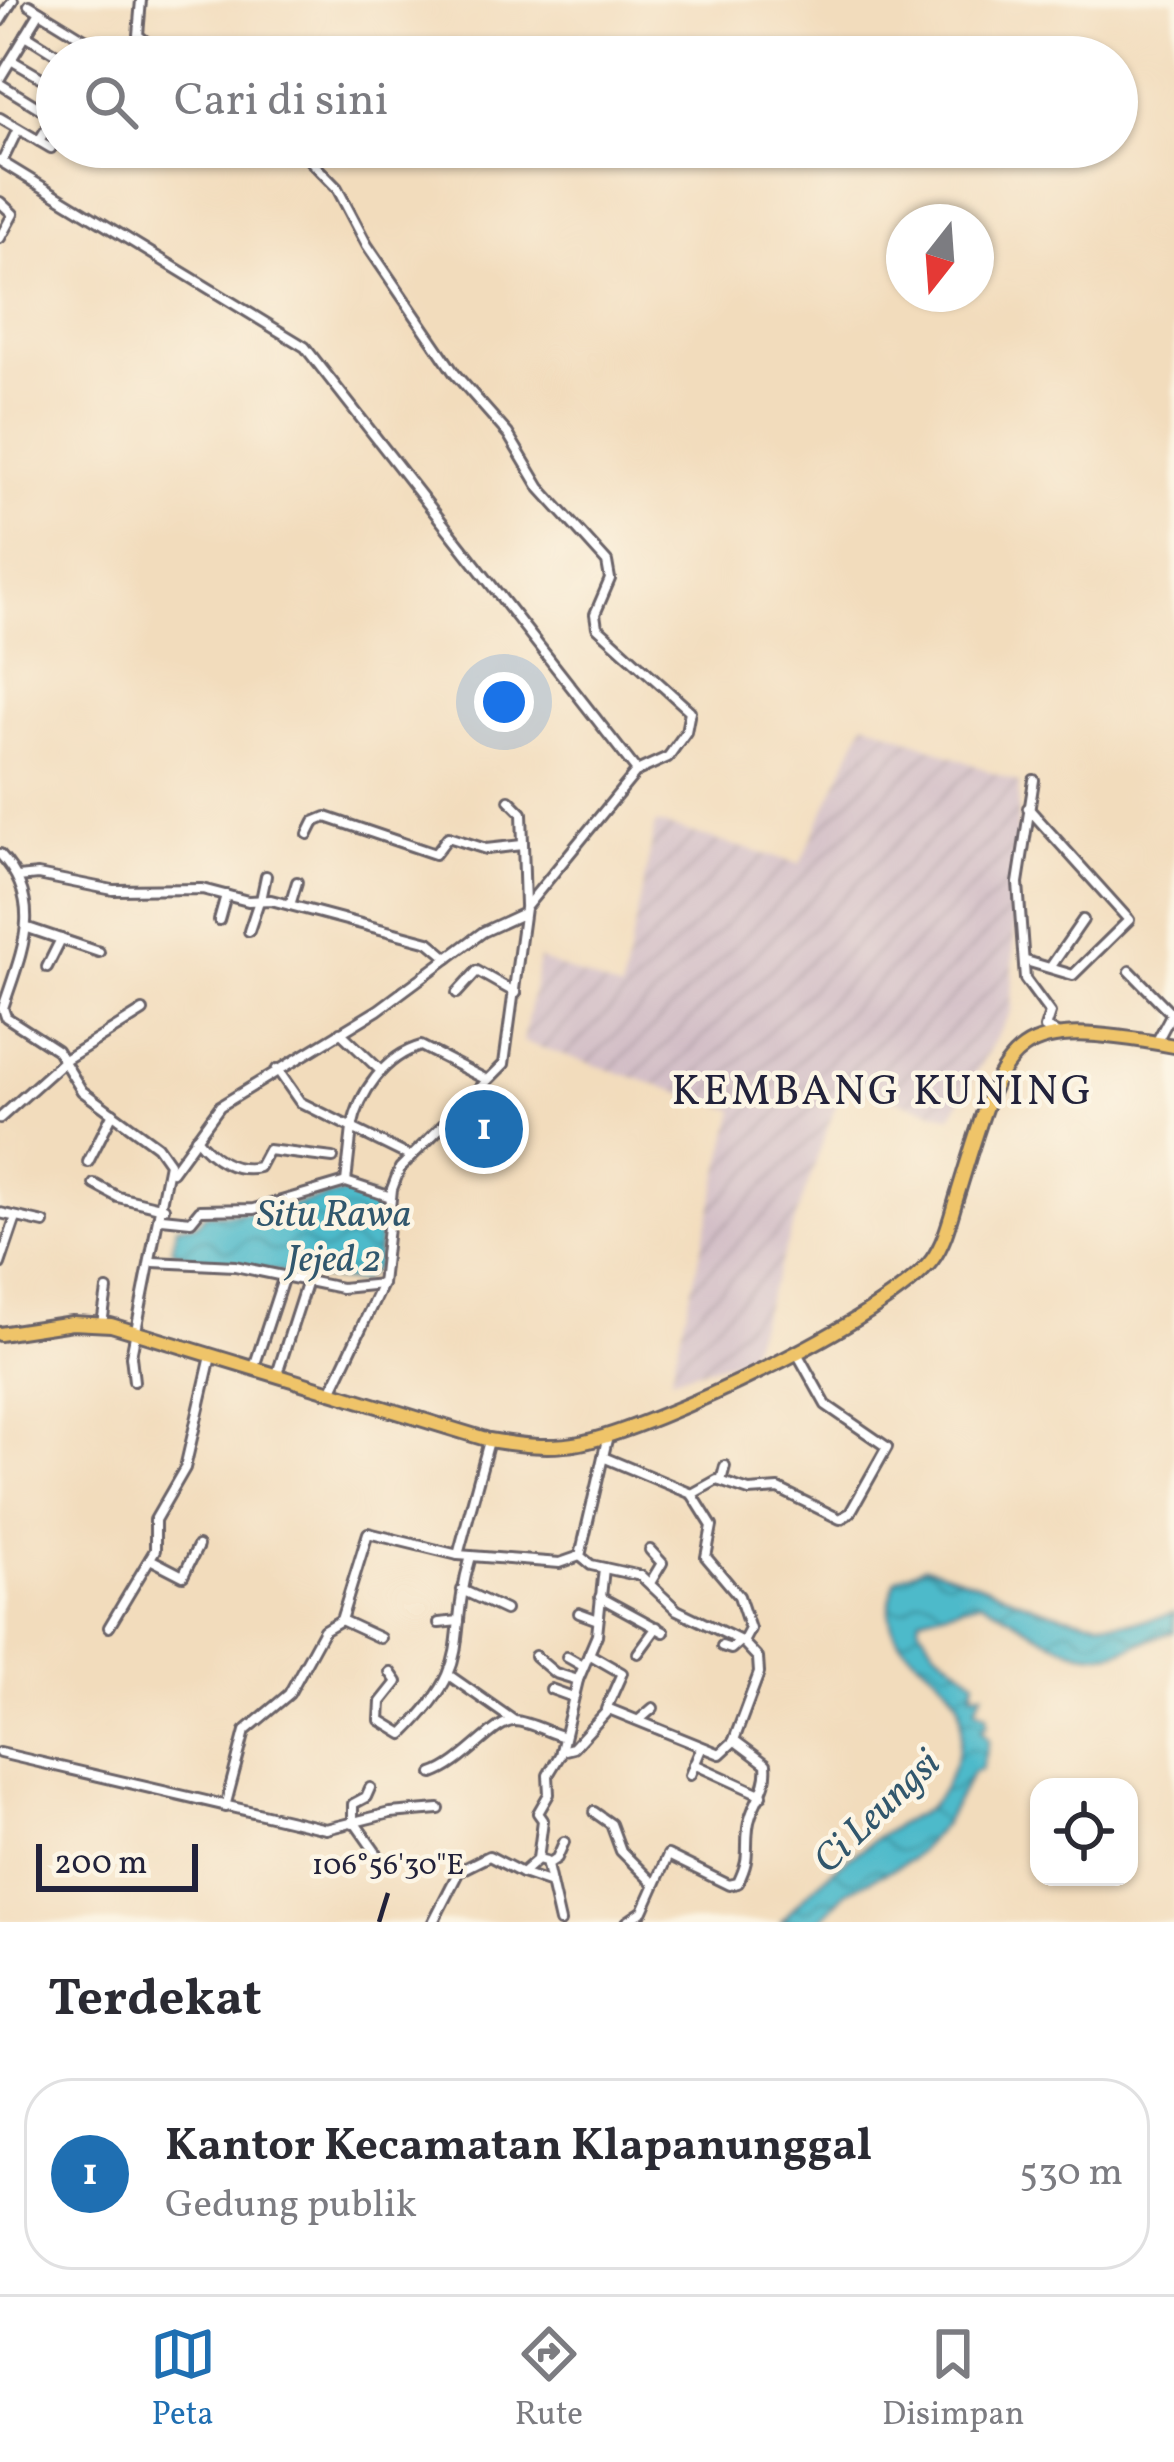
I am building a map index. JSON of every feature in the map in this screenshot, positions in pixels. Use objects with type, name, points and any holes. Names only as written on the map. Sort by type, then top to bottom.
[{"type":"main road","points":[[0,1334],[102,1324],[139,1331],[489,1440],[549,1446],[608,1435],[796,1353],[894,1294],[934,1258],[996,1077],[1019,1051],[1054,1032],[1174,1046]]},
{"type":"street","points":[[139,36],[141,0]]},
{"type":"street","points":[[0,21],[7,4]]},
{"type":"street","points":[[29,5],[80,36]]},
{"type":"street","points":[[36,103],[0,81],[40,12]]},
{"type":"street","points":[[26,35],[36,41]]},
{"type":"street","points":[[11,60],[36,75]]},
{"type":"street","points":[[0,118],[36,139]]},
{"type":"street","points":[[18,129],[1,162],[305,347],[637,771]]},
{"type":"street","points":[[134,1382],[131,1359],[170,1173],[220,1106],[340,1032],[483,932],[524,910],[637,771],[668,757],[689,720],[688,706],[597,627],[595,614],[610,579],[607,562],[540,488],[508,434],[454,374],[376,260],[337,188],[317,168]]},
{"type":"street","points":[[0,202],[13,214],[0,236]]},
{"type":"street","points":[[1034,780],[1018,874],[1026,982],[1050,1013],[1045,1028],[1054,1032]]},
{"type":"street","points":[[332,1392],[382,1284],[391,1197],[409,1156],[507,1058],[524,910],[521,807],[508,800]]},
{"type":"street","points":[[1026,961],[1073,975],[1129,920],[1028,808]]},
{"type":"street","points":[[308,834],[316,820],[326,817],[435,854],[448,837],[486,849],[522,845]]},
{"type":"street","points":[[0,854],[18,877],[28,928],[1,1011],[66,1059],[82,1091],[158,1146],[170,1173]]},
{"type":"street","points":[[18,877],[38,875],[113,890],[202,889],[290,905],[430,942],[448,958]]},
{"type":"street","points":[[249,932],[266,876]]},
{"type":"street","points":[[290,905],[297,882]]},
{"type":"street","points":[[219,920],[226,895]]},
{"type":"street","points":[[1052,965],[1083,920]]},
{"type":"street","points":[[28,928],[99,952]]},
{"type":"street","points":[[47,967],[61,939]]},
{"type":"street","points":[[457,993],[477,971],[516,993]]},
{"type":"street","points":[[1130,971],[1172,1012],[1156,1043]]},
{"type":"street","points":[[0,1118],[66,1059],[143,1011]]},
{"type":"street","points":[[340,1032],[381,1072]]},
{"type":"street","points":[[346,1182],[359,1103],[381,1072],[421,1046],[487,1080]]},
{"type":"street","points":[[276,1068],[300,1102],[409,1156]]},
{"type":"street","points":[[88,1162],[113,1113]]},
{"type":"street","points":[[196,1138],[216,1158],[250,1170],[259,1167],[268,1150],[333,1158]]},
{"type":"street","points":[[94,1184],[191,1221],[197,1210],[254,1208],[346,1182],[391,1197]]},
{"type":"street","points":[[0,1213],[44,1222]]},
{"type":"street","points":[[0,1264],[16,1217]]},
{"type":"street","points":[[153,1262],[235,1266],[306,1284],[382,1284]]},
{"type":"street","points":[[254,1367],[283,1279]]},
{"type":"street","points":[[277,1374],[306,1284]]},
{"type":"street","points":[[102,1324],[107,1290]]},
{"type":"street","points":[[692,1494],[712,1480],[721,1481],[749,1491],[779,1489],[840,1519],[850,1513],[887,1447],[826,1405],[796,1353]]},
{"type":"street","points":[[109,1628],[150,1559],[155,1520],[185,1468],[211,1355]]},
{"type":"street","points":[[580,1556],[608,1435]]},
{"type":"street","points":[[458,1555],[489,1440]]},
{"type":"street","points":[[603,1456],[692,1494],[712,1526],[706,1557],[735,1590],[749,1619],[742,1641],[731,1649],[722,1646]]},
{"type":"street","points":[[721,1481],[724,1466]]},
{"type":"street","points":[[225,1807],[245,1732],[289,1694],[325,1630],[341,1620],[368,1533],[458,1555],[560,1563],[580,1556],[636,1574],[677,1610],[742,1641],[760,1668],[734,1740],[723,1755],[606,1709]]},
{"type":"street","points":[[150,1559],[184,1576],[198,1546]]},
{"type":"street","points":[[650,1550],[662,1563],[650,1583]]},
{"type":"street","points":[[390,1672],[397,1682],[381,1702],[380,1720],[403,1734],[446,1689],[471,1556]]},
{"type":"street","points":[[560,1922],[543,1862],[543,1820],[538,1814],[589,1654],[604,1567]]},
{"type":"street","points":[[462,1590],[505,1610]]},
{"type":"street","points":[[600,1597],[660,1629],[638,1653]]},
{"type":"street","points":[[579,1613],[598,1619]]},
{"type":"street","points":[[341,1620],[380,1638]]},
{"type":"street","points":[[439,1623],[459,1621]]},
{"type":"street","points":[[561,1751],[573,1748],[606,1709],[622,1672],[589,1654]]},
{"type":"street","points":[[535,1656],[555,1673],[578,1680]]},
{"type":"street","points":[[567,1658],[584,1666]]},
{"type":"street","points":[[450,1676],[514,1721],[561,1736]]},
{"type":"street","points":[[551,1688],[573,1697]]},
{"type":"street","points":[[639,1720],[653,1708]]},
{"type":"street","points":[[433,1774],[466,1760],[493,1729],[514,1721]]},
{"type":"street","points":[[627,1922],[643,1911],[664,1858],[671,1855],[729,1885],[738,1883],[751,1856],[747,1832],[768,1786],[766,1764],[734,1740]]},
{"type":"street","points":[[689,1775],[701,1748]]},
{"type":"street","points":[[0,1754],[326,1828],[390,1813],[439,1809]]},
{"type":"street","points":[[694,1764],[762,1795]]},
{"type":"street","points":[[370,1788],[367,1797],[353,1804],[354,1824],[386,1867]]},
{"type":"street","points":[[594,1812],[616,1832],[628,1862],[652,1882]]},
{"type":"street","points":[[522,1873],[557,1858],[564,1842]]},
{"type":"street","points":[[433,1922],[446,1888],[467,1864],[496,1856],[522,1873],[551,1883]]},
{"type":"shaded area","points":[[865,721],[1019,783],[1012,1010],[951,1116],[843,1085],[747,1357],[670,1378],[735,1110],[523,1042],[539,959],[621,991],[656,823],[800,864]]},
{"type":"water","name":"Situ Rawa Jejed 2","points":[[348,1192],[372,1198],[382,1207],[377,1267],[361,1281],[262,1269],[171,1250],[177,1226],[196,1224],[206,1214],[260,1212]]},
{"type":"water","points":[[924,1566],[1076,1618],[1140,1621],[1174,1613],[1174,1632],[1120,1651],[1095,1654],[1060,1645],[981,1601],[920,1617],[919,1625],[935,1648],[975,1679],[972,1693],[983,1692],[975,1708],[987,1714],[988,1724],[981,1729],[989,1740],[981,1769],[972,1773],[943,1825],[910,1860],[846,1892],[818,1922],[782,1922],[834,1870],[929,1807],[954,1764],[961,1732],[958,1703],[939,1677],[903,1645],[890,1619],[896,1579]]},
{"type":"place","name":"Kantor Kecamatan Klapanunggal","points":[[484,1129]]},
{"type":"district","name":"KEMBANG KUNING","points":[[883,1093]]},
{"type":"water label","name":"Ci Leungsi","points":[[878,1813]]}]
